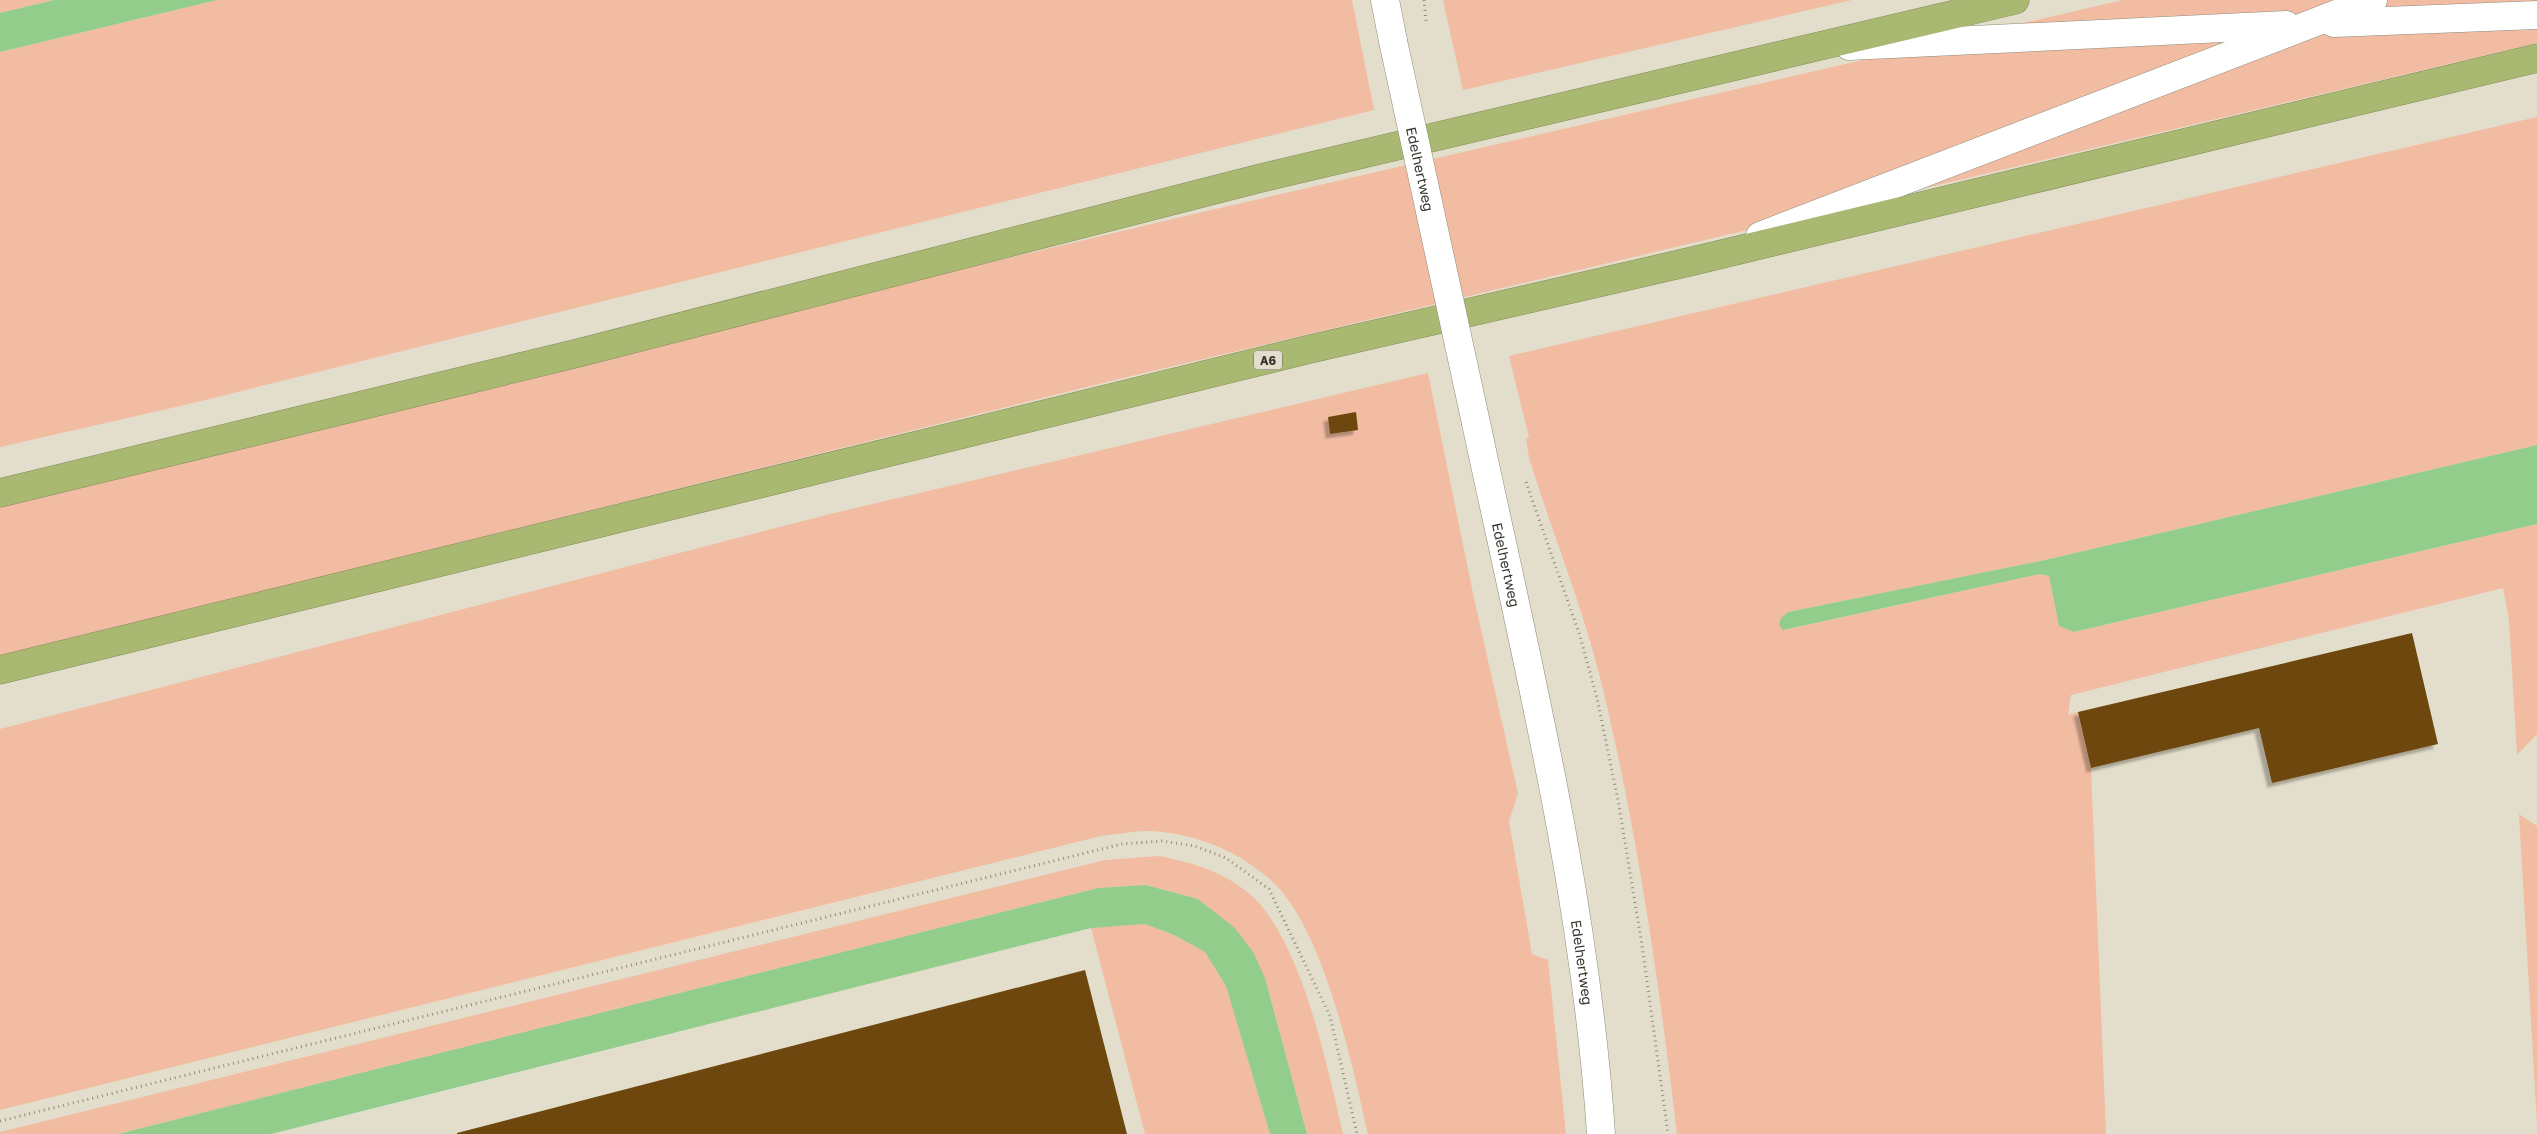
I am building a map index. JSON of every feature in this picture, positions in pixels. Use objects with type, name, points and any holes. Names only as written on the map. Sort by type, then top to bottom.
[{"type":"highway","points":[[0,493],[587,351],[1257,179],[2015,0]]},
{"type":"highway","name":"A6","points":[[0,670],[1306,350],[1693,262],[2537,58]]},
{"type":"street","name":"Edelhertweg","points":[[1385,0],[1573,888],[1587,983],[1601,1134]]},
{"type":"street","points":[[1693,262],[2374,0]]},
{"type":"street","points":[[1812,48],[2537,15]]},
{"type":"path","points":[[1424,0],[1426,25]]},
{"type":"path","points":[[1523,475],[1579,632],[1596,698],[1618,800],[1642,945],[1668,1134]]},
{"type":"path","points":[[0,1121],[1122,844],[1162,841],[1195,846],[1226,858],[1269,889],[1330,1016],[1357,1134]]},
{"type":"shaded area","points":[[0,0],[54,0],[0,13]]},
{"type":"shaded area","points":[[54,0],[217,0],[0,52],[0,13]]},
{"type":"shaded area","points":[[217,0],[1352,0],[1374,110],[189,404],[0,447],[0,52]]},
{"type":"shaded area","points":[[1443,0],[1852,0],[1463,90]]},
{"type":"shaded area","points":[[2123,0],[2537,0],[2537,43],[1123,378],[0,657],[0,503],[183,455],[1164,221]]},
{"type":"shaded area","points":[[2537,117],[2537,445],[2045,560],[1788,612],[1781,618],[1784,630],[2040,574],[2049,576],[2059,626],[2074,632],[2537,524],[2537,734],[2517,755],[2509,620],[2503,588],[2071,695],[2068,715],[2078,712],[2091,768],[2106,1134],[1677,1134],[1646,906],[1614,737],[1585,624],[1529,458],[1526,438],[1529,437],[1509,356]]},
{"type":"shaded area","points":[[1428,373],[1475,603],[1518,793],[1509,821],[1532,954],[1548,960],[1566,1134],[1368,1134],[1345,1037],[1334,1001],[1308,934],[1292,905],[1274,883],[1250,864],[1236,856],[1193,838],[1154,831],[1101,836],[0,1110],[0,729],[830,514]]},
{"type":"shaded area","points":[[2537,445],[2537,524],[2074,632],[2059,626],[2049,576],[2040,574],[1783,630],[1779,625],[1781,618],[1788,612],[2045,560]]},
{"type":"shaded area","points":[[2519,814],[2537,826],[2537,1125]]},
{"type":"shaded area","points":[[1159,856],[1199,866],[1224,877],[1257,901],[1273,922],[1288,949],[1312,1011],[1343,1134],[1307,1134],[1265,978],[1198,899],[1146,885],[1098,888],[118,1134],[0,1134],[0,1132],[1105,860]]},
{"type":"shaded area","points":[[1146,885],[1198,899],[1235,928],[1253,952],[1265,978],[1307,1134],[1270,1134],[1226,986],[1205,952],[1174,935],[1145,924],[1091,928],[271,1134],[118,1134],[1098,888]]},
{"type":"shaded area","points":[[1122,924],[1145,924],[1174,935],[1205,952],[1226,985],[1270,1134],[1145,1134],[1091,928]]},
{"type":"building","points":[[1356,412],[1358,430],[1330,434],[1328,417]]},
{"type":"building","points":[[2412,633],[2438,744],[2272,783],[2259,728],[2091,768],[2078,712]]},
{"type":"building","points":[[1085,970],[1127,1134],[457,1134],[457,1133]]}]
